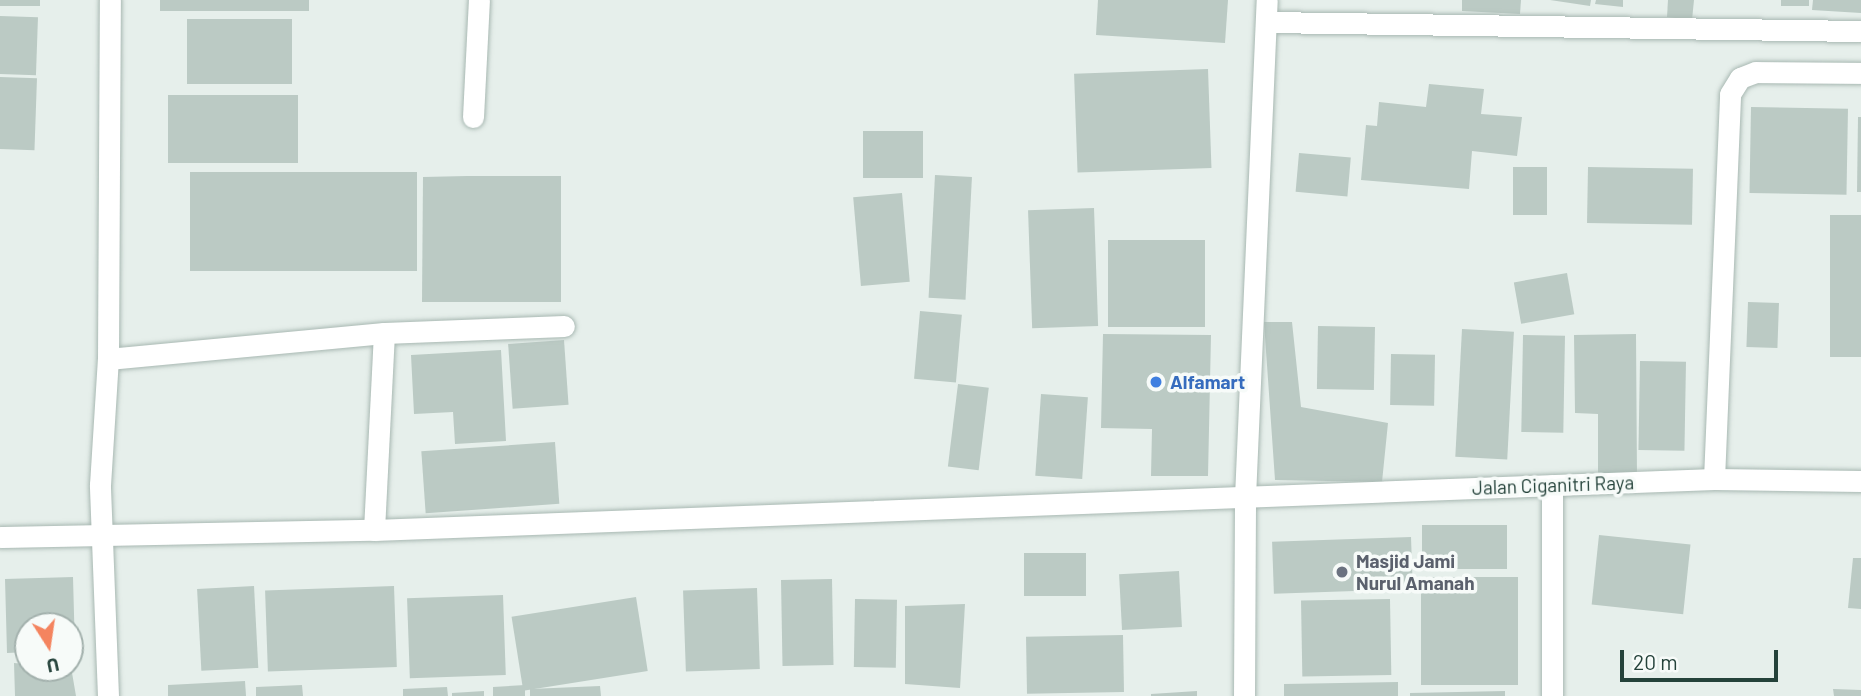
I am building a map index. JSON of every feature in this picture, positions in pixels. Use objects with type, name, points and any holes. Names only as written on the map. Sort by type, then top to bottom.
[{"type":"street","points":[[108,696],[101,538],[108,359],[110,0]]},
{"type":"street","points":[[473,117],[479,0]]},
{"type":"street","points":[[1244,696],[1245,497],[1267,0]]},
{"type":"street","points":[[1267,22],[1861,32]]},
{"type":"street","points":[[1714,479],[1730,94],[1740,78],[1756,72],[1861,73]]},
{"type":"street","points":[[108,359],[384,332],[564,326]]},
{"type":"street","points":[[374,530],[384,332]]},
{"type":"street","name":"Jalan Ciganitri Raya","points":[[0,537],[101,538],[374,530],[1714,479],[1861,481]]},
{"type":"street","points":[[1552,485],[1552,696]]},
{"type":"building","points":[[0,0],[40,0],[40,6],[0,6]]},
{"type":"building","points":[[160,0],[309,0],[309,11],[160,11]]},
{"type":"building","points":[[1098,0],[1228,0],[1225,43],[1096,35]]},
{"type":"building","points":[[1462,0],[1521,0],[1520,14],[1462,11]]},
{"type":"building","points":[[1550,0],[1591,0],[1590,6]]},
{"type":"building","points":[[1596,0],[1623,0],[1623,7],[1595,4]]},
{"type":"building","points":[[1668,0],[1694,0],[1692,20],[1667,17]]},
{"type":"building","points":[[1781,0],[1809,0],[1809,6],[1781,6]]},
{"type":"building","points":[[1813,0],[1861,0],[1861,13],[1812,10]]},
{"type":"building","points":[[0,16],[38,17],[36,75],[0,74]]},
{"type":"building","points":[[187,19],[292,19],[292,84],[187,84]]},
{"type":"building","points":[[1208,69],[1211,168],[1078,173],[1074,74]]},
{"type":"building","points":[[0,77],[37,78],[34,150],[0,149]]},
{"type":"building","points":[[1429,84],[1484,89],[1481,114],[1522,117],[1517,156],[1472,151],[1469,189],[1361,180],[1366,125],[1377,126],[1379,102],[1426,107]]},
{"type":"building","points":[[168,95],[298,95],[298,163],[168,163]]},
{"type":"building","points":[[1751,107],[1848,109],[1846,195],[1749,193]]},
{"type":"building","points":[[1858,117],[1861,117],[1861,192],[1857,192]]},
{"type":"building","points":[[863,131],[923,131],[923,178],[863,178]]},
{"type":"building","points":[[1299,153],[1351,158],[1347,196],[1296,192]]},
{"type":"building","points":[[1513,167],[1547,167],[1547,215],[1513,215]]},
{"type":"building","points":[[1588,167],[1693,169],[1692,225],[1587,223]]},
{"type":"building","points":[[190,172],[417,172],[417,271],[190,271]]},
{"type":"building","points":[[935,175],[972,177],[966,300],[929,298]]},
{"type":"building","points":[[561,176],[561,302],[422,302],[423,177]]},
{"type":"building","points":[[902,193],[910,282],[861,286],[853,197]]},
{"type":"building","points":[[1094,208],[1098,326],[1032,328],[1028,210]]},
{"type":"building","points":[[1830,215],[1861,215],[1861,357],[1830,357]]},
{"type":"building","points":[[1108,240],[1205,240],[1205,327],[1108,327]]},
{"type":"building","points":[[1567,273],[1574,314],[1521,324],[1514,282]]},
{"type":"building","points":[[1748,302],[1779,303],[1777,348],[1746,347]]},
{"type":"building","points":[[920,311],[962,315],[956,382],[914,379]]},
{"type":"building","points":[[1264,322],[1292,322],[1301,407],[1388,423],[1382,482],[1275,480]]},
{"type":"building","points":[[1318,326],[1375,327],[1374,390],[1317,389]]},
{"type":"building","points":[[1462,329],[1514,332],[1507,460],[1455,457]]},
{"type":"building","name":"Alfamart","points":[[1103,334],[1211,335],[1208,476],[1151,476],[1152,429],[1101,428]]},
{"type":"building","points":[[1636,334],[1637,478],[1598,479],[1598,414],[1575,413],[1574,335]]},
{"type":"building","points":[[1523,335],[1565,336],[1563,433],[1521,432]]},
{"type":"building","points":[[564,340],[569,405],[513,409],[508,344]]},
{"type":"building","points":[[501,350],[506,441],[455,444],[453,412],[414,414],[411,355]]},
{"type":"building","points":[[1391,354],[1435,355],[1434,406],[1390,405]]},
{"type":"building","points":[[1640,361],[1686,362],[1684,451],[1638,450]]},
{"type":"building","points":[[958,384],[989,388],[979,470],[948,466]]},
{"type":"building","points":[[1041,394],[1088,397],[1082,479],[1035,476]]},
{"type":"building","points":[[555,442],[559,504],[426,513],[421,451]]},
{"type":"building","points":[[1422,525],[1507,525],[1507,569],[1422,569]]},
{"type":"building","points":[[1599,535],[1690,545],[1683,614],[1592,605]]},
{"type":"building","name":"Masjid Jami Nurul Amanah","points":[[1411,537],[1413,589],[1274,594],[1272,542]]},
{"type":"building","points":[[1024,553],[1086,553],[1086,596],[1024,596]]},
{"type":"building","points":[[1853,558],[1861,558],[1861,609],[1848,608]]},
{"type":"building","points":[[1179,571],[1182,627],[1122,630],[1119,574]]},
{"type":"building","points":[[73,577],[74,612],[14,612],[14,653],[7,653],[5,579]]},
{"type":"building","points":[[1421,577],[1518,577],[1518,685],[1421,685]]},
{"type":"building","points":[[832,579],[834,665],[783,666],[781,580]]},
{"type":"building","points":[[254,586],[258,668],[201,671],[197,589]]},
{"type":"building","points":[[394,586],[397,667],[268,671],[265,591]]},
{"type":"building","points":[[757,588],[760,669],[686,672],[683,591]]},
{"type":"building","points":[[503,595],[506,675],[410,678],[407,598]]},
{"type":"building","points":[[636,597],[648,671],[523,691],[512,617]]},
{"type":"building","points":[[855,599],[897,600],[896,668],[854,667]]},
{"type":"building","points":[[1390,599],[1391,675],[1302,677],[1301,601]]},
{"type":"building","points":[[965,604],[960,688],[905,684],[905,606]]},
{"type":"building","points":[[1123,635],[1124,692],[1027,694],[1026,637]]},
{"type":"building","points":[[245,681],[246,696],[168,696],[168,685]]},
{"type":"building","points":[[15,682],[74,682],[76,696],[15,696]]},
{"type":"building","points":[[1398,682],[1398,696],[1284,696],[1284,684]]},
{"type":"building","points":[[302,685],[303,696],[256,696],[256,687]]},
{"type":"building","points":[[525,685],[525,696],[493,696],[493,687]]},
{"type":"building","points":[[600,686],[601,696],[530,696],[530,689]]},
{"type":"building","points":[[447,687],[448,696],[403,696],[403,689]]},
{"type":"building","points":[[1833,689],[1861,690],[1861,696],[1834,696]]},
{"type":"building","points":[[484,691],[484,696],[452,696],[452,693]]},
{"type":"building","points":[[1197,691],[1197,696],[1151,696],[1151,694]]},
{"type":"building","points":[[1505,691],[1505,696],[1410,696],[1410,693]]},
{"type":"place","name":"Alfamart","points":[[1156,382]]},
{"type":"place","name":"Masjid Jami Nurul Amanah","points":[[1342,572]]}]
